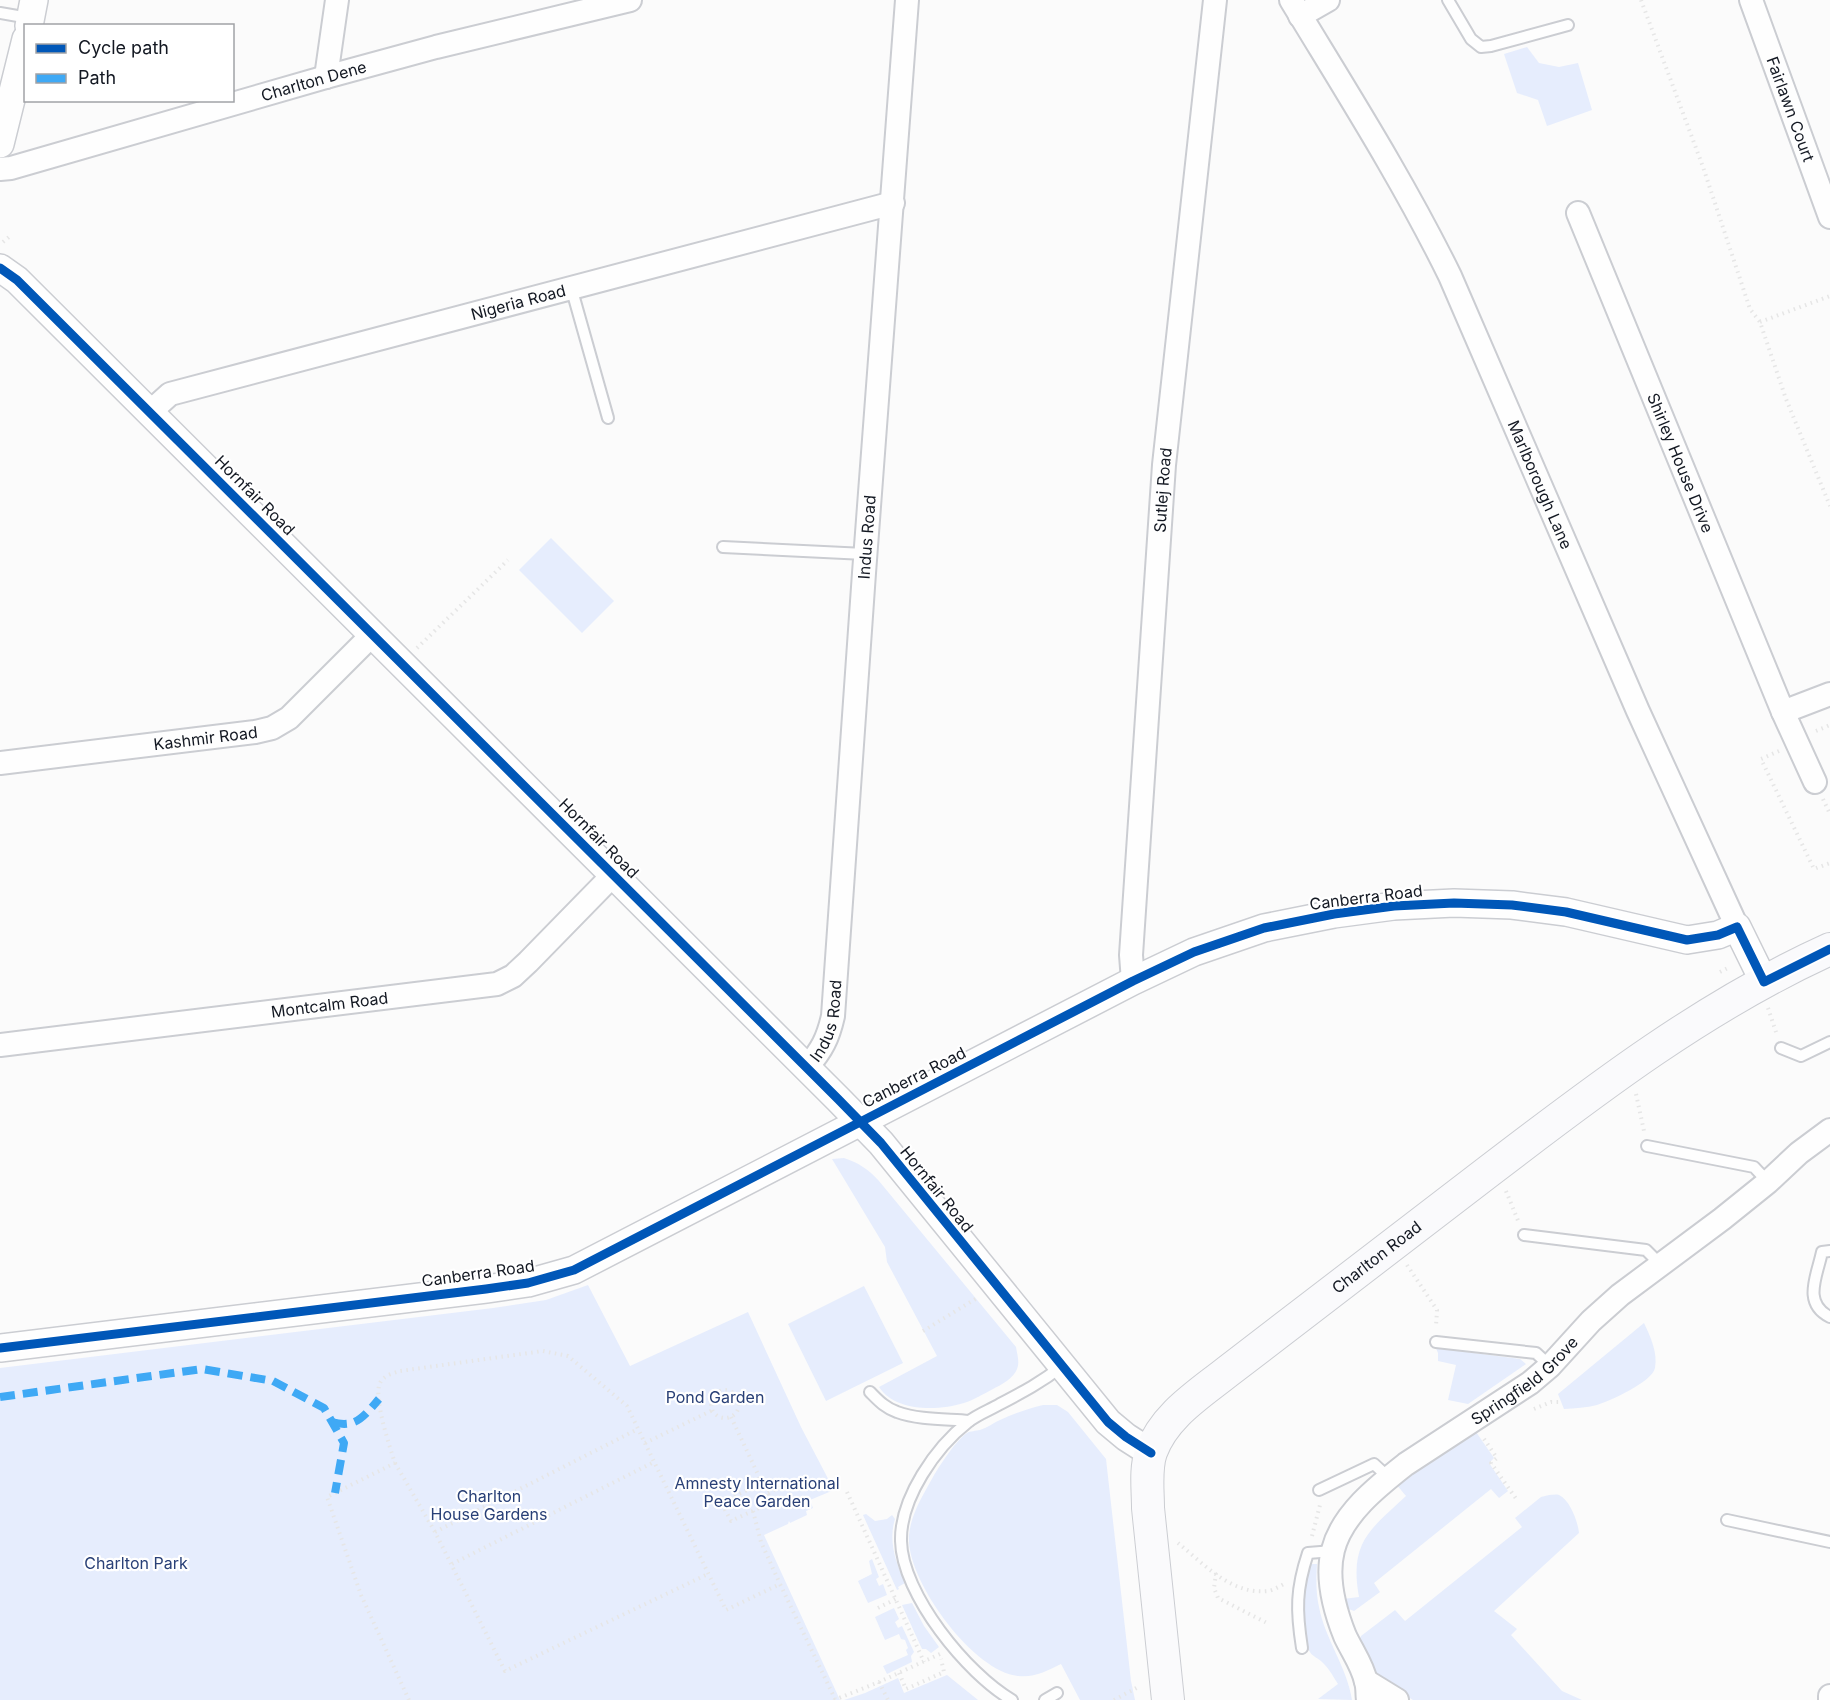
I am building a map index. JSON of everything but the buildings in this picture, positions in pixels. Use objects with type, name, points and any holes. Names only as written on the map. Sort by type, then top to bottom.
[{"type":"main road","name":"Charlton Road","points":[[1154,1693],[1147,1480],[1151,1453],[1167,1423],[1189,1402],[1332,1291],[1585,1099],[1666,1041],[1765,992],[1827,956]]},
{"type":"street","points":[[326,77],[337,0]]},
{"type":"street","name":"Charlton Dene","points":[[0,169],[436,47],[630,0]]},
{"type":"street","name":"Indus Road","points":[[807,1067],[818,1055],[828,1037],[833,1016],[907,0]]},
{"type":"street","name":"Sutlej Road","points":[[1133,981],[1131,955],[1164,465],[1215,0]]},
{"type":"street","points":[[1295,8],[1328,0]]},
{"type":"street","name":"Fairlawn Court","points":[[1751,0],[1830,218]]},
{"type":"street","name":"Marlborough Lane","points":[[1295,8],[1396,173],[1450,276],[1638,711],[1765,992]]},
{"type":"street","points":[[0,144],[24,46]]},
{"type":"street","name":"Nigeria Road","points":[[150,412],[170,394],[892,203]]},
{"type":"street","name":"Shirley House Drive","points":[[1578,213],[1783,712],[1815,782]]},
{"type":"street","name":"Hornfair Road","points":[[2,255],[17,280],[860,1122],[888,1152],[1108,1422],[1151,1453]]},
{"type":"street","name":"Kashmir Road","points":[[0,763],[243,734],[272,728],[289,718],[372,634]]},
{"type":"street","points":[[1783,712],[1830,694]]},
{"type":"street","name":"Montcalm Road","points":[[0,1045],[497,984],[513,976],[528,962],[614,874]]},
{"type":"street","name":"Canberra Road","points":[[0,1348],[528,1283],[574,1270],[1133,981],[1194,952],[1264,928],[1334,914],[1394,906],[1454,903],[1512,905],[1566,912],[1687,940],[1718,935],[1737,927]]},
{"type":"street","name":"Springfield Grove","points":[[1397,1700],[1367,1690],[1338,1616],[1331,1572],[1333,1551],[1341,1529],[1358,1508],[1389,1478],[1415,1458],[1530,1383],[1550,1366],[1591,1321],[1660,1264],[1722,1219],[1768,1182],[1799,1153],[1830,1130]]},
{"type":"lane","points":[[1448,0],[1471,39],[1481,47],[1568,25]]},
{"type":"lane","points":[[0,13],[30,21]]},
{"type":"lane","points":[[571,287],[608,418]]},
{"type":"lane","points":[[723,547],[865,554]]},
{"type":"lane","points":[[1781,1048],[1801,1056],[1830,1042]]},
{"type":"lane","points":[[1647,1146],[1755,1167],[1768,1182]]},
{"type":"lane","points":[[1524,1234],[1646,1250],[1660,1264]]},
{"type":"lane","points":[[1830,1251],[1822,1252],[1812,1296],[1818,1309],[1830,1317]]},
{"type":"lane","points":[[1436,1342],[1536,1353],[1550,1366]]},
{"type":"lane","points":[[1012,1700],[981,1678],[952,1648],[918,1595],[902,1556],[902,1522],[915,1488],[928,1465],[948,1441],[969,1421],[1036,1386],[1062,1366]]},
{"type":"lane","points":[[870,1392],[881,1404],[896,1412],[912,1416],[969,1421]]},
{"type":"lane","points":[[1319,1490],[1374,1464],[1389,1478]]},
{"type":"lane","points":[[1726,1520],[1830,1542]]},
{"type":"lane","points":[[1302,1648],[1297,1601],[1300,1577],[1308,1553],[1333,1551]]},
{"type":"lane","points":[[1045,1700],[1057,1694]]},
{"type":"path","points":[[1641,0],[1703,167],[1750,309],[1760,321],[1786,399],[1830,506]]},
{"type":"path","points":[[2,255],[9,237]]},
{"type":"path","points":[[1760,321],[1830,296]]},
{"type":"path","points":[[414,651],[508,560]]},
{"type":"path","points":[[1797,743],[1761,759],[1814,869],[1830,863]]},
{"type":"path","points":[[1720,972],[1730,967]]},
{"type":"path","points":[[1765,992],[1781,1048]]},
{"type":"path","points":[[1634,1087],[1647,1146]]},
{"type":"path","points":[[1503,1185],[1512,1206]]},
{"type":"path","points":[[1413,1274],[1437,1310],[1436,1342]]},
{"type":"path","points":[[923,1331],[980,1297]]},
{"type":"path","points":[[708,1574],[505,1671],[452,1564],[395,1463],[387,1441],[378,1394],[380,1382],[388,1375],[400,1371],[543,1350],[568,1356],[627,1406],[726,1610],[780,1584]]},
{"type":"path","points":[[729,1391],[737,1397],[739,1406],[732,1417],[723,1418],[713,1410],[713,1397],[720,1392],[729,1391]]},
{"type":"path","points":[[645,1443],[713,1410]]},
{"type":"path","points":[[732,1417],[772,1502],[731,1521],[721,1502],[762,1483]]},
{"type":"path","points":[[435,1532],[638,1429]]},
{"type":"path","points":[[1484,1439],[1497,1458],[1491,1463],[1516,1500]]},
{"type":"path","points":[[452,1564],[654,1462]]},
{"type":"path","points":[[395,1463],[327,1497],[361,1595],[409,1700]]},
{"type":"path","points":[[768,1493],[791,1482]]},
{"type":"path","points":[[1314,1530],[1321,1499],[1319,1490]]},
{"type":"path","points":[[847,1492],[898,1598],[924,1662]]},
{"type":"path","points":[[753,1511],[761,1542],[834,1700],[939,1655],[944,1672],[906,1689],[899,1673]]},
{"type":"path","points":[[1171,1538],[1228,1583],[1248,1590],[1270,1591],[1300,1577]]},
{"type":"path","points":[[1216,1574],[1214,1588],[1218,1598],[1269,1624]]},
{"type":"path","points":[[878,1608],[898,1598]]},
{"type":"path","points":[[879,1682],[888,1700]]},
{"type":"path","points":[[1114,1700],[1154,1693]]},
{"type":"green space","points":[[1527,47],[1539,63],[1559,67],[1578,63],[1592,110],[1547,126],[1538,100],[1517,93],[1504,54]]},
{"type":"green space","points":[[551,538],[614,601],[582,633],[519,570]]},
{"type":"green space","points":[[844,1158],[863,1167],[879,1181],[1016,1347],[1018,1366],[1007,1381],[968,1402],[930,1408],[895,1401],[879,1387],[937,1356],[887,1262],[885,1247],[832,1159]]},
{"type":"green space","name":"Charlton House Gardens","points":[[588,1285],[630,1366],[748,1312],[801,1427],[834,1490],[810,1500],[813,1508],[806,1511],[807,1515],[790,1523],[789,1521],[788,1524],[764,1535],[840,1700],[0,1700],[0,1368],[493,1308],[546,1300]]},
{"type":"green space","points":[[864,1286],[903,1363],[826,1401],[788,1324]]},
{"type":"green space","points":[[1644,1323],[1653,1344],[1655,1356],[1655,1368],[1652,1373],[1630,1390],[1603,1403],[1589,1407],[1564,1409],[1558,1394]]},
{"type":"green space","points":[[1436,1348],[1520,1359],[1526,1364],[1468,1404],[1448,1400],[1456,1365],[1438,1361]]},
{"type":"green space","points":[[1043,1405],[1057,1405],[1068,1412],[1106,1459],[1135,1700],[1080,1700],[1061,1664],[1035,1675],[1018,1676],[1000,1671],[981,1658],[945,1620],[918,1575],[911,1554],[909,1535],[915,1512],[936,1472],[958,1441],[968,1432],[983,1429],[1011,1415]]},
{"type":"green space","points":[[1474,1429],[1494,1458],[1489,1463],[1508,1491],[1499,1498],[1491,1489],[1374,1583],[1380,1592],[1354,1611],[1346,1608],[1343,1599],[1359,1597],[1357,1563],[1365,1539],[1382,1518],[1406,1496],[1396,1484]]},
{"type":"green space","points":[[1559,1495],[1567,1502],[1575,1517],[1579,1533],[1494,1611],[1517,1629],[1511,1635],[1562,1691],[1582,1700],[1413,1700],[1376,1677],[1359,1641],[1361,1636],[1395,1610],[1405,1621],[1522,1527],[1515,1518],[1541,1497]]},
{"type":"green space","points":[[866,1514],[875,1521],[887,1519],[892,1515],[895,1519],[893,1544],[896,1560],[905,1583],[897,1590],[863,1515]]},
{"type":"green space","points":[[872,1559],[879,1577],[876,1579],[879,1586],[883,1584],[887,1595],[868,1603],[858,1581],[872,1574],[869,1561]]},
{"type":"green space","points":[[1312,1564],[1317,1564],[1316,1581],[1322,1619],[1346,1676],[1352,1700],[1318,1699],[1338,1684],[1326,1666],[1311,1653],[1306,1645],[1303,1621],[1304,1594],[1308,1571]]},
{"type":"green space","points":[[912,1603],[924,1626],[939,1647],[931,1653],[922,1649],[902,1605]]},
{"type":"green space","points":[[894,1608],[899,1619],[895,1622],[898,1628],[902,1626],[914,1652],[911,1656],[912,1662],[887,1674],[883,1666],[908,1655],[905,1640],[901,1639],[899,1634],[885,1640],[875,1617]]},
{"type":"green space","points":[[947,1675],[978,1700],[844,1700],[898,1678],[904,1693]]},
{"type":"marked path","points":[[0,1397],[202,1369],[273,1381],[324,1408],[344,1443],[335,1493]]},
{"type":"marked path","points":[[332,1422],[347,1424],[359,1420],[379,1399]]},
{"type":"cycle path","points":[[0,268],[17,280],[881,1143],[1108,1422],[1151,1453]]},
{"type":"cycle path","points":[[0,1348],[486,1289],[528,1283],[574,1270],[1133,981],[1194,952],[1264,928],[1334,914],[1394,906],[1454,903],[1512,905],[1566,912],[1687,940],[1718,935],[1737,927],[1764,982],[1830,949]]},
{"type":"park label","name":"Pond Garden","points":[[715,1397]]},
{"type":"park label","name":"Amnesty International Peace Garden","points":[[757,1492]]},
{"type":"park label","name":"Charlton Park","points":[[136,1563]]}]
